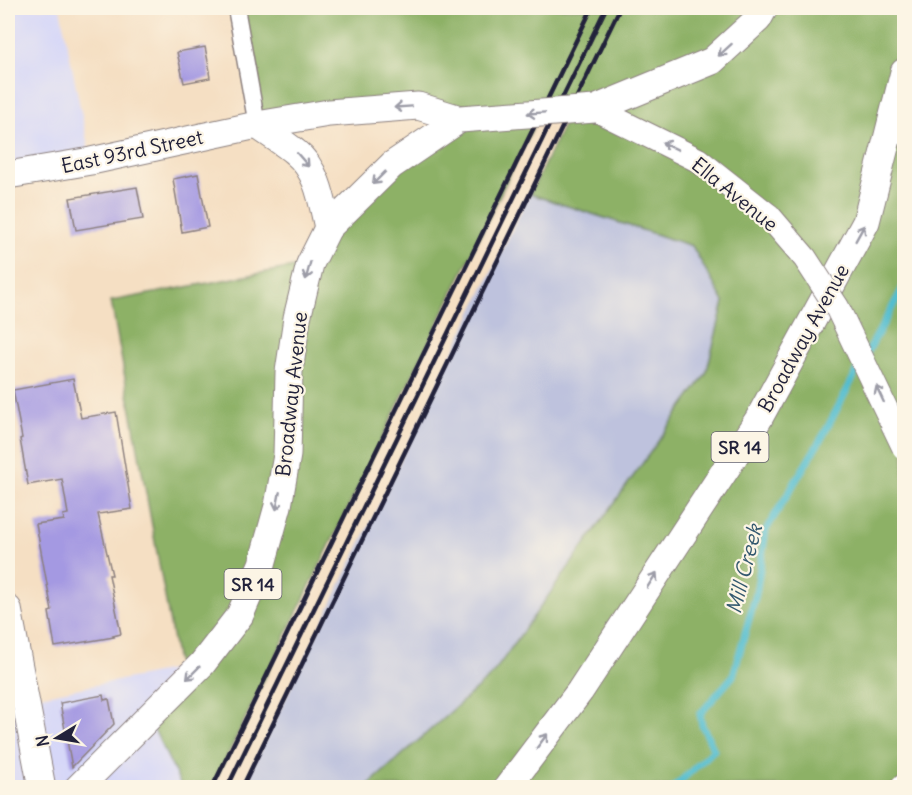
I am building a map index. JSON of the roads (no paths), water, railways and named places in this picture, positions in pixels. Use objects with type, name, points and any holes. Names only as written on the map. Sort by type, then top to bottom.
[{"type":"main road","name":"Broadway Avenue","points":[[78,788],[202,664],[240,615],[262,564],[278,506],[286,455],[289,372],[297,318],[310,264],[328,228],[392,165],[460,119],[595,109],[712,61],[758,19],[764,8]]},
{"type":"main road","name":"Broadway Avenue","points":[[507,788],[580,691],[758,420],[866,222],[904,72]]},
{"type":"main road","name":"East 93rd Street","points":[[8,175],[91,161],[329,112],[418,106],[460,119]]},
{"type":"main road","name":"Ella Avenue","points":[[595,109],[698,160],[769,216],[804,258],[837,307],[904,447]]},
{"type":"main road","points":[[257,125],[297,153],[310,168],[320,189],[328,228]]},
{"type":"main road","points":[[8,609],[42,788]]},
{"type":"street","points":[[236,8],[257,125]]},
{"type":"waterway","name":"Mill Creek","points":[[866,355],[904,286]]},
{"type":"waterway","name":"Mill Creek","points":[[673,788],[714,750],[702,725],[700,714],[733,676],[756,594],[766,530],[824,434],[859,367]]},
{"type":"railway","points":[[212,788],[592,8]]},
{"type":"railway","points":[[227,788],[606,8]]},
{"type":"railway","points":[[242,788],[620,8]]}]
